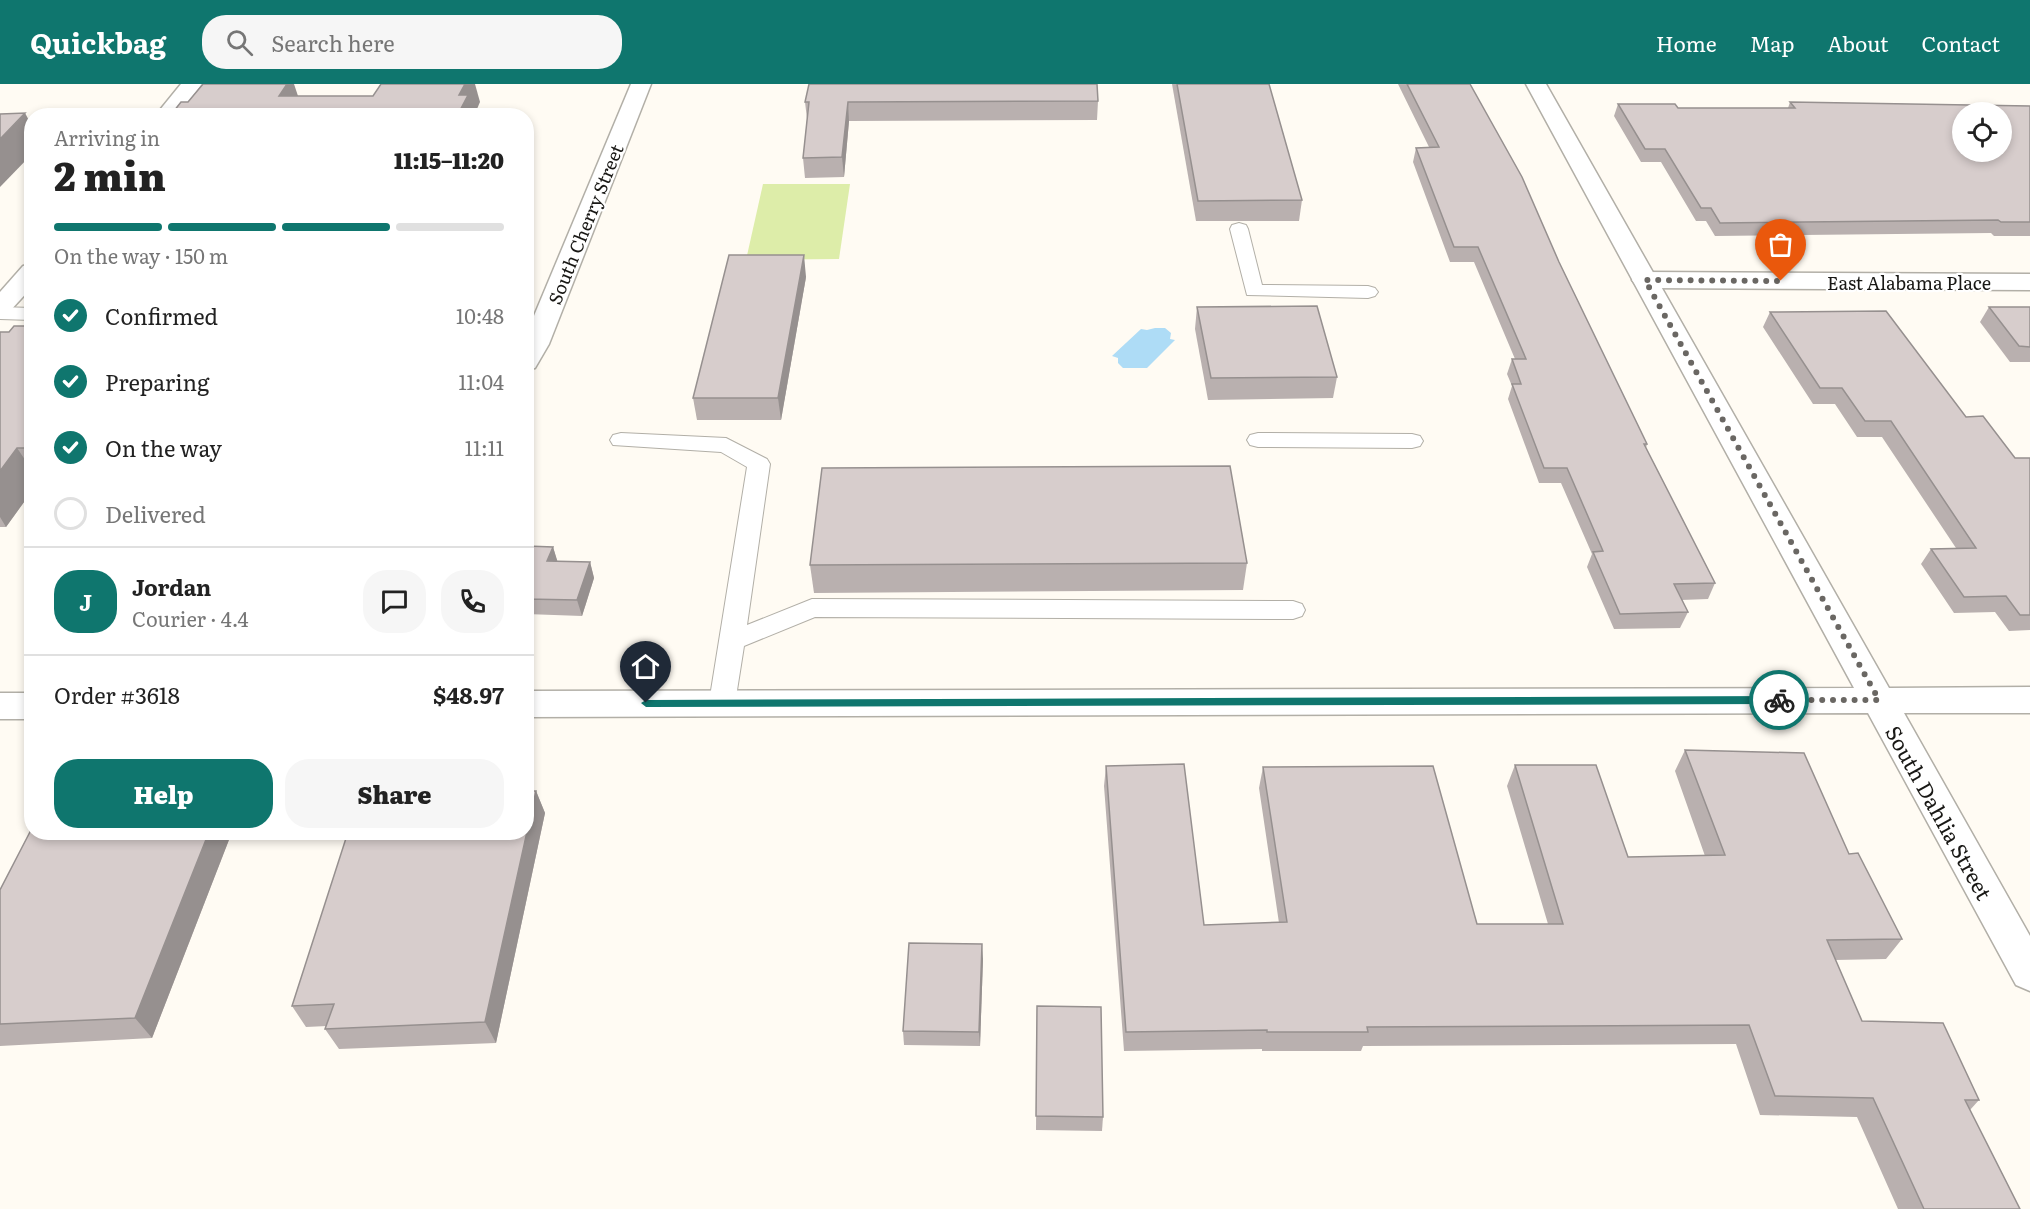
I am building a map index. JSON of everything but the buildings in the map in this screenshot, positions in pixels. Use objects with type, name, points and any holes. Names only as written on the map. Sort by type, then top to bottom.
[{"type":"street","points":[[172,108],[192,84]]},
{"type":"street","name":"South Cherry Street","points":[[534,348],[641,84]]},
{"type":"street","name":"South Dahlia Street","points":[[1536,84],[2030,973]]},
{"type":"street","points":[[0,308],[24,280]]},
{"type":"street","name":"East Alabama Place","points":[[1645,280],[2030,282]]},
{"type":"street","points":[[534,704],[2030,700]]},
{"type":"street","points":[[0,706],[24,706]]},
{"type":"lane","points":[[1239,229],[1254,291],[1368,292]]},
{"type":"lane","points":[[0,313],[24,314]]},
{"type":"lane","points":[[621,440],[726,445],[759,464],[722,703]]},
{"type":"lane","points":[[1258,440],[1412,441]]},
{"type":"lane","points":[[732,641],[812,608],[1293,610]]},
{"type":"green space","points":[[763,184],[850,184],[839,259],[746,260]]},
{"type":"water","points":[[1165,328],[1171,333],[1170,339],[1175,340],[1147,368],[1123,368],[1118,363],[1118,358],[1112,356],[1141,329]]},
{"type":"way so far","points":[[1779,700],[1879,700],[1645,280],[1781,281]]},
{"type":"route","points":[[646,703],[1779,700]]}]
